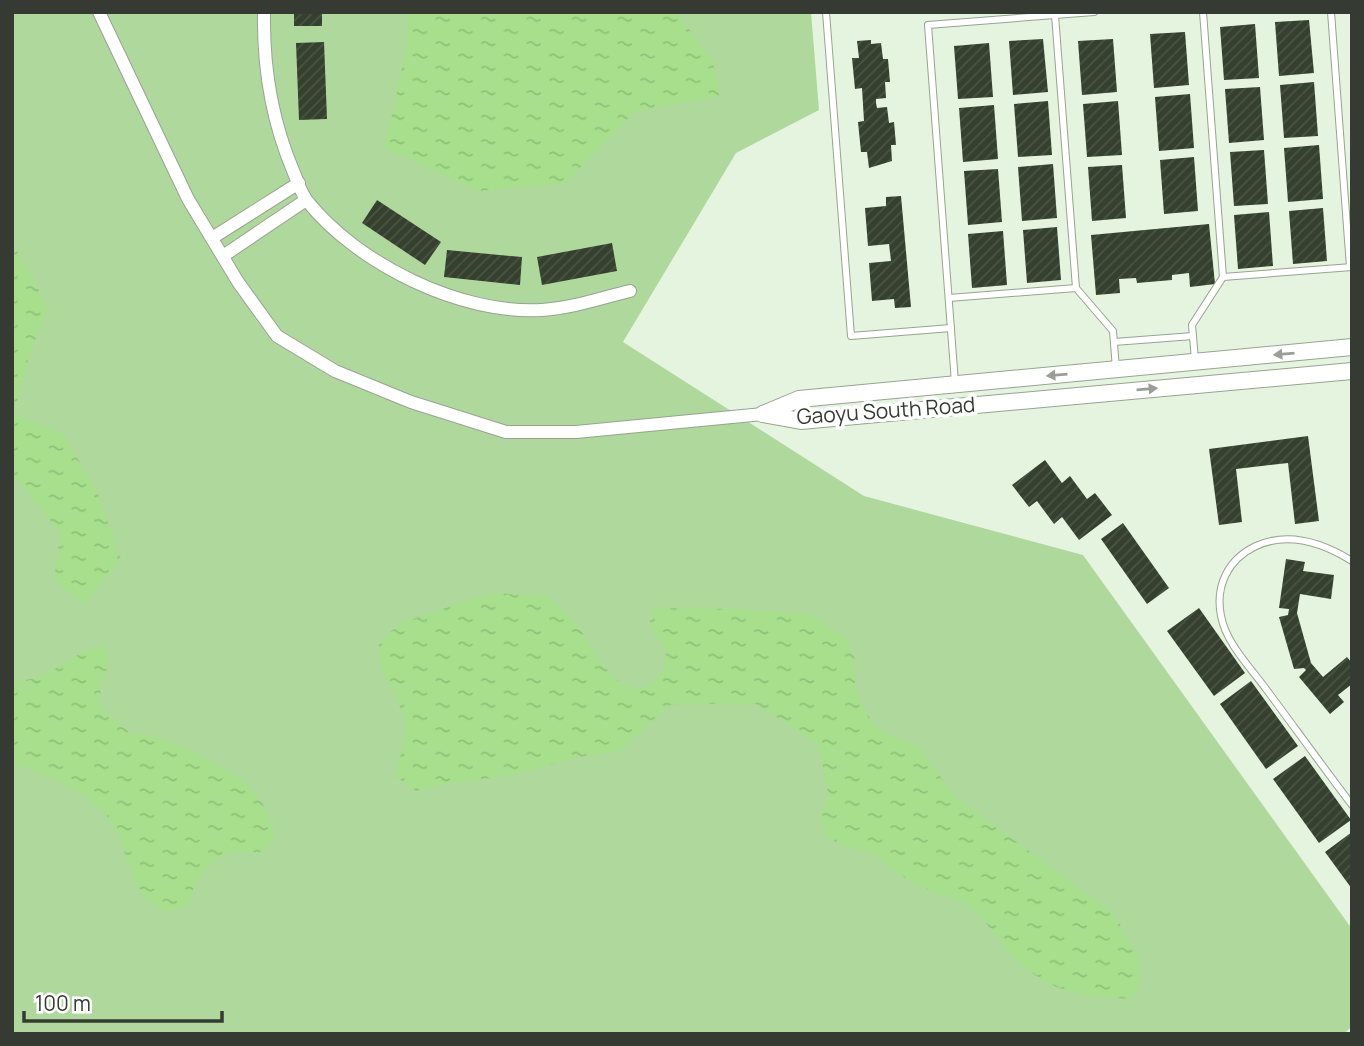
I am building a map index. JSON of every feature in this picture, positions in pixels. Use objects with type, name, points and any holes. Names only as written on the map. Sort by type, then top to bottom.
[{"type":"street","points":[[99,12],[188,199],[276,336],[335,370],[411,402],[506,432],[576,432],[762,414]]},
{"type":"street","points":[[264,12],[268,87],[284,149],[306,200],[347,240],[391,271],[442,293],[505,309],[542,310],[630,290]]},
{"type":"street","points":[[212,238],[299,183]]},
{"type":"street","points":[[223,256],[306,200]]},
{"type":"street","name":"Gaoyu South Road","points":[[762,414],[799,399],[1352,347]]},
{"type":"street","name":"Gaoyu South Road","points":[[762,414],[801,421],[1352,370]]},
{"type":"lane","points":[[826,12],[850,336],[951,328]]},
{"type":"lane","points":[[955,385],[928,25],[1094,12]]},
{"type":"lane","points":[[1195,362],[1192,324],[1223,277],[1203,12]]},
{"type":"lane","points":[[1223,277],[1351,267],[1331,12]]},
{"type":"lane","points":[[1055,15],[1076,288],[1113,331],[1116,370]]},
{"type":"lane","points":[[948,298],[1076,288]]},
{"type":"lane","points":[[1114,342],[1193,336]]},
{"type":"lane","points":[[1352,561],[1331,548],[1308,541],[1284,539],[1261,544],[1239,554],[1222,583],[1220,600],[1221,617],[1236,647],[1352,806]]},
{"type":"shaded area","points":[[12,12],[811,12],[819,110],[736,153],[623,342],[864,496],[1083,555],[1352,929],[1352,1026],[1344,1034],[12,1034]]},
{"type":"water","points":[[408,12],[676,12],[713,60],[719,96],[635,111],[565,183],[479,191],[385,148],[407,44]]},
{"type":"water","points":[[18,251],[48,308],[31,350],[14,414],[63,434],[97,491],[121,559],[84,604],[54,581],[60,532],[12,474],[12,252]]},
{"type":"water","points":[[490,593],[548,596],[575,622],[598,658],[618,681],[630,687],[642,688],[660,674],[666,658],[651,627],[650,608],[735,609],[810,614],[848,640],[855,660],[855,684],[862,706],[875,725],[894,738],[917,745],[955,796],[1115,915],[1139,958],[1141,980],[1132,999],[1079,994],[1050,984],[1022,964],[965,904],[911,882],[889,867],[878,855],[833,840],[822,827],[819,816],[829,797],[818,744],[754,703],[670,705],[620,751],[578,757],[509,776],[449,783],[416,791],[394,775],[404,745],[405,726],[403,715],[381,665],[379,642],[401,623]]},
{"type":"water","points":[[96,647],[105,647],[108,654],[100,693],[103,706],[109,715],[129,733],[147,735],[172,743],[224,768],[248,786],[266,809],[275,840],[259,853],[242,851],[219,857],[197,883],[190,904],[167,911],[154,905],[137,885],[116,830],[100,809],[65,784],[12,764],[12,682],[48,673]]},
{"type":"building","points":[[294,12],[322,12],[322,26],[294,26]]},
{"type":"building","points":[[1309,20],[1314,73],[1279,76],[1275,22]]},
{"type":"building","points":[[1255,24],[1259,78],[1224,80],[1220,27]]},
{"type":"building","points":[[1185,32],[1189,85],[1154,88],[1150,34]]},
{"type":"building","points":[[1043,39],[1048,92],[1013,95],[1009,41]]},
{"type":"building","points":[[1113,39],[1117,92],[1082,95],[1078,41]]},
{"type":"building","points":[[871,40],[871,44],[881,43],[883,59],[888,59],[890,82],[885,82],[886,98],[876,99],[876,103],[877,108],[887,107],[889,123],[894,122],[896,145],[891,145],[892,161],[869,168],[867,152],[861,152],[858,122],[864,121],[862,88],[855,89],[852,58],[859,58],[857,41]]},
{"type":"building","points":[[324,42],[327,119],[299,120],[296,43]]},
{"type":"building","points":[[989,43],[993,97],[958,99],[954,46]]},
{"type":"building","points":[[1314,82],[1318,136],[1284,138],[1280,85]]},
{"type":"building","points":[[1260,87],[1264,140],[1229,143],[1225,89]]},
{"type":"building","points":[[1190,94],[1194,148],[1159,151],[1155,97]]},
{"type":"building","points":[[1048,101],[1052,155],[1018,157],[1014,104]]},
{"type":"building","points":[[1118,101],[1122,155],[1087,157],[1083,104]]},
{"type":"building","points":[[994,105],[998,159],[963,162],[959,108]]},
{"type":"building","points":[[1319,145],[1323,199],[1288,202],[1284,148]]},
{"type":"building","points":[[1264,150],[1268,204],[1234,206],[1230,152]]},
{"type":"building","points":[[1194,157],[1198,211],[1164,214],[1160,160]]},
{"type":"building","points":[[1053,164],[1057,218],[1022,221],[1018,167]]},
{"type":"building","points":[[1122,165],[1126,218],[1092,221],[1088,167]]},
{"type":"building","points":[[998,169],[1002,222],[968,225],[964,171]]},
{"type":"building","points":[[901,196],[911,307],[895,308],[894,299],[872,301],[869,263],[891,261],[889,244],[868,246],[865,208],[886,206],[886,197]]},
{"type":"building","points":[[377,200],[441,242],[425,265],[362,223]]},
{"type":"building","points":[[1323,208],[1327,261],[1293,264],[1289,211]]},
{"type":"building","points":[[1269,212],[1273,266],[1238,269],[1234,215]]},
{"type":"building","points":[[1209,224],[1215,284],[1190,287],[1189,273],[1172,275],[1172,280],[1137,283],[1136,278],[1119,279],[1120,293],[1096,295],[1091,235]]},
{"type":"building","points":[[1057,227],[1061,280],[1027,283],[1023,230]]},
{"type":"building","points":[[1003,231],[1007,285],[972,288],[968,234]]},
{"type":"building","points":[[612,243],[617,271],[542,285],[537,257]]},
{"type":"building","points":[[447,250],[522,257],[520,285],[444,277]]},
{"type":"building","points":[[1308,436],[1319,521],[1295,524],[1288,463],[1236,469],[1242,522],[1219,525],[1209,449]]},
{"type":"building","points":[[1045,460],[1062,483],[1070,476],[1087,499],[1095,493],[1112,515],[1079,540],[1062,517],[1054,524],[1037,501],[1029,507],[1012,485]]},
{"type":"building","points":[[1123,523],[1169,588],[1147,604],[1101,539]]},
{"type":"building","points":[[1286,559],[1305,562],[1303,571],[1334,575],[1331,599],[1300,594],[1297,613],[1311,663],[1323,677],[1347,657],[1352,663],[1352,684],[1338,695],[1344,702],[1330,714],[1299,677],[1306,670],[1294,669],[1279,617],[1288,615],[1289,609],[1279,608]]},
{"type":"building","points":[[1199,608],[1245,673],[1214,696],[1167,631]]},
{"type":"building","points":[[1251,681],[1298,746],[1266,769],[1220,704]]},
{"type":"building","points":[[1305,756],[1351,820],[1319,843],[1273,779]]},
{"type":"building","points":[[1352,832],[1352,889],[1325,852]]}]
